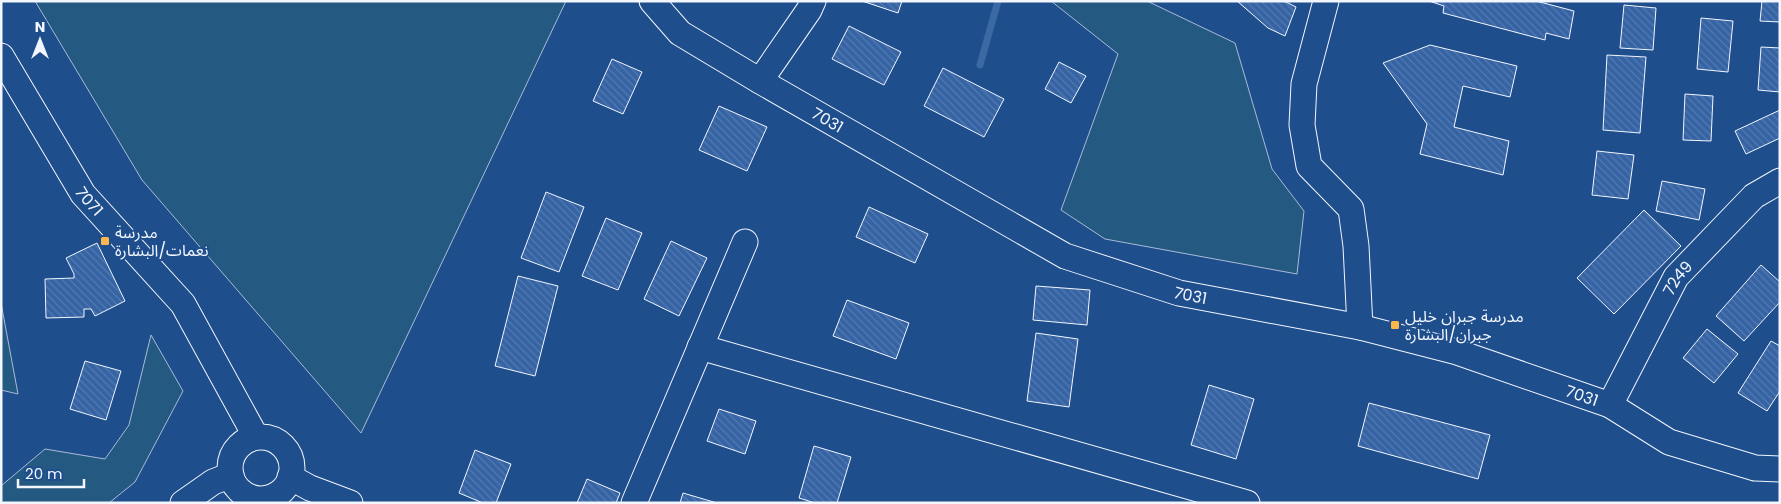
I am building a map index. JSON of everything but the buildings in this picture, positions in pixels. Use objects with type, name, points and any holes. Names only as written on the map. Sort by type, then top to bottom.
[{"type":"street","name":"7031","points":[[652,1],[680,33],[1065,256],[1179,293],[1360,327],[1457,352],[1610,405],[1669,442],[1756,468],[1780,469]]},
{"type":"street","points":[[760,81],[809,10],[813,1]]},
{"type":"street","points":[[1326,1],[1304,84],[1302,125],[1310,166],[1351,208],[1356,246],[1360,327]]},
{"type":"street","name":"7071","points":[[1,56],[83,194],[184,304],[256,437]]},
{"type":"street","name":"7249","points":[[1610,405],[1676,277],[1754,196],[1780,181]]},
{"type":"street","points":[[634,503],[745,242]]},
{"type":"street","points":[[700,346],[1247,503]]},
{"type":"street","points":[[256,437],[276,440],[289,455],[292,467],[286,486],[271,497],[252,497],[242,492],[235,485],[231,475],[231,459],[236,450],[246,441],[256,437]]},
{"type":"street","points":[[183,503],[213,482],[231,475]]},
{"type":"street","points":[[290,478],[310,488],[350,503]]},
{"type":"shaded area","points":[[35,1],[566,1],[361,433],[142,180]]},
{"type":"shaded area","points":[[1051,1],[1147,1],[1235,43],[1272,169],[1304,211],[1297,274],[1105,239],[1061,210],[1118,54]]},
{"type":"shaded area","points":[[1,303],[18,394],[1,390]]},
{"type":"shaded area","points":[[151,335],[183,391],[135,482],[109,503],[1,503],[1,486],[45,449],[105,459],[129,425]]},
{"type":"waterway","points":[[980,65],[998,1]]},
{"type":"place","name":"مدرسة نعمات/البشارة","points":[[105,241]]},
{"type":"place","name":"مدرسة جبران خليل جبران/البشارة","points":[[1395,325]]}]
